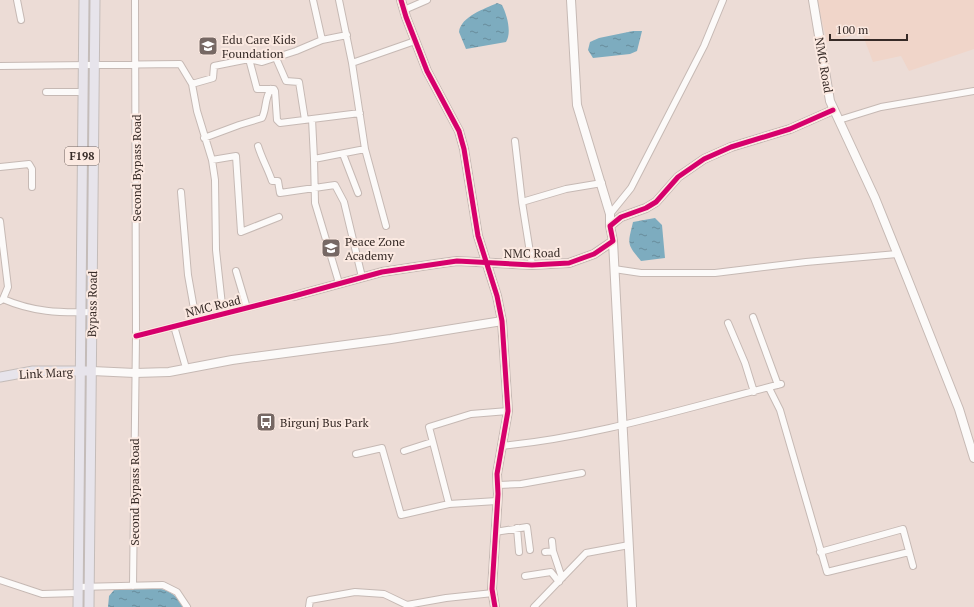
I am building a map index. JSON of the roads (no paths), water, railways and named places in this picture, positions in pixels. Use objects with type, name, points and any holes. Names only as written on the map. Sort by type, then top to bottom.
[{"type":"main road","name":"Bypass Road","points":[[78,607],[84,0]]},
{"type":"main road","name":"Bypass Road","points":[[89,607],[95,0]]},
{"type":"main road","name":"Link Marg","points":[[0,376],[33,371],[92,371]]},
{"type":"street","points":[[17,0],[22,20]]},
{"type":"street","name":"Second Bypass Road","points":[[133,586],[136,336],[135,0]]},
{"type":"street","points":[[313,0],[322,40]]},
{"type":"street","points":[[339,0],[352,63],[365,149],[386,226]]},
{"type":"street","points":[[401,0],[427,71],[459,131],[464,149],[478,236],[487,263],[502,321],[508,410],[497,474],[498,486],[493,593],[495,607]]},
{"type":"street","points":[[404,10],[426,0]]},
{"type":"street","points":[[571,0],[577,104],[602,183],[610,214],[610,226],[613,241],[632,607]]},
{"type":"street","points":[[610,214],[631,188],[704,46],[723,0]]},
{"type":"street","name":"NMC Road","points":[[610,226],[621,217],[646,208],[656,202],[678,177],[704,159],[731,147],[790,129],[833,110],[830,102],[813,0]]},
{"type":"street","points":[[192,84],[213,78],[214,66],[249,59],[262,62],[322,40],[347,35]]},
{"type":"street","points":[[352,63],[415,41]]},
{"type":"street","points":[[276,58],[286,82],[299,82],[305,120]]},
{"type":"street","points":[[249,59],[257,89],[270,89],[275,91],[278,122],[360,113]]},
{"type":"street","points":[[0,66],[180,64],[192,84],[204,138],[212,160],[215,180],[216,250],[223,314]]},
{"type":"street","points":[[204,138],[262,118],[266,110],[265,97],[270,89]]},
{"type":"street","points":[[839,120],[881,107],[974,91]]},
{"type":"street","points":[[46,92],[83,92]]},
{"type":"street","points":[[833,110],[860,163],[897,254],[951,388],[974,458]]},
{"type":"street","points":[[312,119],[315,203],[339,283]]},
{"type":"street","points":[[515,141],[522,202],[532,265]]},
{"type":"street","points":[[258,146],[272,181],[278,181],[280,193],[335,185],[344,202],[362,277]]},
{"type":"street","points":[[314,159],[365,149]]},
{"type":"street","points":[[343,154],[358,193]]},
{"type":"street","points":[[212,160],[236,156],[241,232],[279,217]]},
{"type":"street","points":[[0,167],[29,164],[32,169],[32,187]]},
{"type":"street","points":[[522,202],[566,189],[602,183]]},
{"type":"street","points":[[181,192],[188,275],[196,320]]},
{"type":"street","points":[[0,224],[8,287],[1,300],[21,307],[40,311],[91,312]]},
{"type":"street","name":"NMC Road","points":[[136,336],[382,272],[457,261],[532,265],[569,263],[594,254],[613,241]]},
{"type":"street","points":[[614,269],[641,273],[715,273],[806,262],[897,254]]},
{"type":"street","points":[[236,271],[247,308]]},
{"type":"street","points":[[501,446],[527,443],[622,425],[780,385],[753,317]]},
{"type":"street","points":[[92,371],[135,373],[169,372],[186,368],[392,339],[502,321]]},
{"type":"street","points":[[728,323],[745,364],[754,392]]},
{"type":"street","points":[[174,326],[186,368]]},
{"type":"street","points":[[769,388],[780,410],[827,572],[909,552]]},
{"type":"street","points":[[448,504],[429,427],[471,414],[508,410]]},
{"type":"street","points":[[404,451],[432,442]]},
{"type":"street","points":[[356,454],[382,448],[401,515],[448,504],[497,501]]},
{"type":"street","points":[[498,486],[521,484],[582,473]]},
{"type":"street","points":[[495,532],[527,527],[530,550]]},
{"type":"street","points":[[517,528],[519,552]]},
{"type":"street","points":[[820,552],[903,529],[913,566]]},
{"type":"street","points":[[552,541],[560,580]]},
{"type":"street","points":[[534,607],[586,554],[629,545]]},
{"type":"street","points":[[545,552],[553,551]]},
{"type":"street","points":[[525,576],[551,572],[560,580]]},
{"type":"street","points":[[0,580],[42,594],[78,590],[89,587],[163,585],[177,592],[187,607]]},
{"type":"street","points":[[309,607],[310,600],[356,592],[384,594],[407,605],[446,598],[493,593]]},
{"type":"water","points":[[497,3],[502,5],[507,18],[509,33],[506,42],[466,49],[459,32],[461,26],[469,17]]},
{"type":"water","points":[[633,31],[642,31],[637,51],[630,54],[593,58],[588,50],[590,42],[599,38]]},
{"type":"water","points":[[655,218],[662,225],[665,258],[641,261],[631,247],[629,239],[633,222]]},
{"type":"water","points":[[154,588],[172,593],[184,607],[108,607],[109,596],[114,590]]},
{"type":"place","name":"Edu Care Kids Foundation","points":[[208,46]]},
{"type":"place","name":"Peace Zone Academy","points":[[331,248]]},
{"type":"place","name":"Birgunj Bus Park","points":[[266,422]]}]
